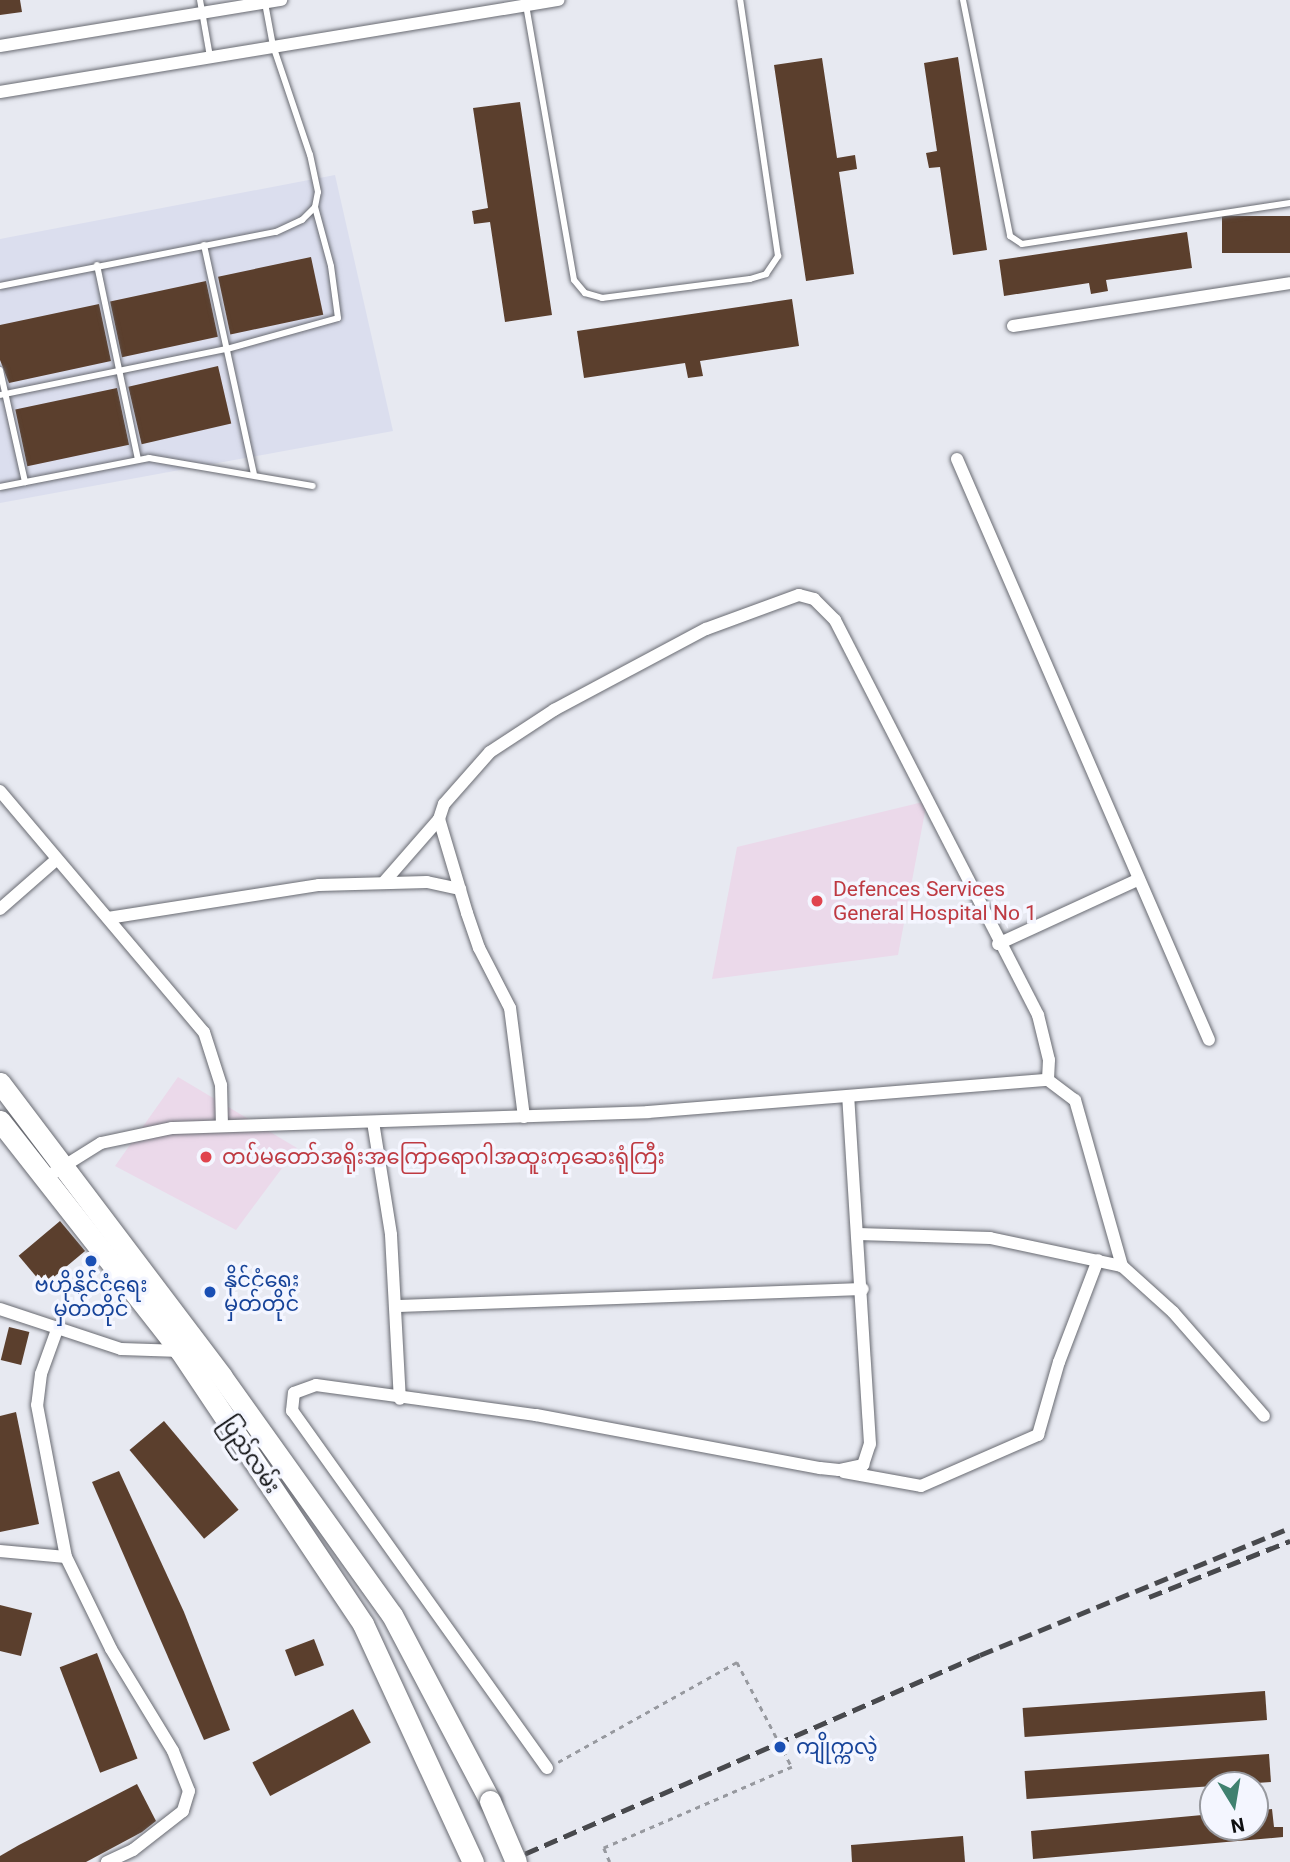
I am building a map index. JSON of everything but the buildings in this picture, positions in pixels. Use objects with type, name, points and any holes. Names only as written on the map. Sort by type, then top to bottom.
[{"type":"highway","points":[[0,1083],[65,1164],[188,1346],[392,1615],[490,1801],[516,1862]]},
{"type":"highway","name":"ပြည်လမ်း","points":[[0,1121],[188,1346],[363,1624],[473,1862]]},
{"type":"street","points":[[0,47],[201,6],[281,0]]},
{"type":"street","points":[[0,92],[558,0]]},
{"type":"street","points":[[1013,326],[1290,284]]},
{"type":"street","points":[[957,459],[1209,1040]]},
{"type":"street","points":[[385,881],[439,819],[444,804],[490,752],[554,710],[706,629],[799,594],[814,598],[835,620],[998,944],[1038,1015],[1049,1060],[1048,1080]]},
{"type":"street","points":[[0,791],[204,1032],[221,1085],[222,1125]]},
{"type":"street","points":[[439,819],[479,948],[510,1008],[524,1117]]},
{"type":"street","points":[[0,909],[56,860]]},
{"type":"street","points":[[998,944],[1139,879]]},
{"type":"street","points":[[108,918],[243,895],[385,881],[427,882],[460,890]]},
{"type":"street","points":[[45,1178],[101,1143],[138,1133],[222,1125],[524,1117],[848,1097],[1048,1080],[1074,1100],[1122,1266]]},
{"type":"street","points":[[839,1470],[853,1469],[869,1457],[863,1289],[848,1097]]},
{"type":"street","points":[[373,1122],[398,1306],[400,1399]]},
{"type":"street","points":[[858,1234],[990,1238],[1122,1266],[1173,1312],[1264,1416]]},
{"type":"street","points":[[547,1768],[292,1412],[294,1393],[316,1385],[400,1399],[536,1415],[839,1470],[863,1479],[921,1486],[1038,1436],[1059,1362],[1098,1260]]},
{"type":"street","points":[[398,1306],[863,1289]]},
{"type":"street","points":[[0,1308],[121,1349],[188,1346]]},
{"type":"street","points":[[58,1327],[41,1374],[37,1405],[66,1557],[111,1649],[173,1751],[189,1791],[183,1811],[133,1850],[107,1862]]},
{"type":"street","points":[[0,1551],[66,1557]]},
{"type":"lane","points":[[526,5],[574,280],[585,293],[602,298],[750,279],[773,267],[778,241],[740,0]]},
{"type":"lane","points":[[963,0],[1004,212],[1010,236],[1021,244],[1290,203]]},
{"type":"lane","points":[[3,394],[227,349],[338,318],[331,265],[315,207],[318,192],[310,155],[272,46],[264,1]]},
{"type":"lane","points":[[201,6],[210,57]]},
{"type":"lane","points":[[0,286],[276,232],[302,220],[315,207]]},
{"type":"lane","points":[[204,246],[254,474]]},
{"type":"lane","points":[[97,265],[138,460]]},
{"type":"lane","points":[[0,370],[3,394],[25,482]]},
{"type":"lane","points":[[0,487],[138,460],[190,461],[313,486]]},
{"type":"path","points":[[547,1768],[737,1662],[792,1767],[604,1848],[610,1862]]},
{"type":"shaded area","points":[[335,175],[393,431],[0,503],[0,239]]},
{"type":"shaded area","name":"Defences Services General Hospital No 1","points":[[927,801],[898,955],[712,979],[737,847]]},
{"type":"shaded area","name":"တပ်မတော်အရိုးအကြောရောဂါအထူးကုဆေးရုံကြီး","points":[[178,1077],[297,1148],[236,1230],[115,1166]]},
{"type":"railway","points":[[506,1862],[980,1655],[1290,1528]]},
{"type":"railway","points":[[1149,1597],[1290,1541]]},
{"type":"place","name":"Defences Services General Hospital No 1","points":[[817,901]]},
{"type":"place","name":"တပ်မတော်အရိုးအကြောရောဂါအထူးကုဆေးရုံကြီး","points":[[206,1157]]},
{"type":"place","name":"ဗဟိုနိုင်ငံရေး မှတ်တိုင်","points":[[91,1261]]},
{"type":"place","name":"နိုင်ငံရေး မှတ်တိုင်","points":[[210,1292]]},
{"type":"place","name":"ကျိုက္ကလဲ့","points":[[780,1747]]}]
